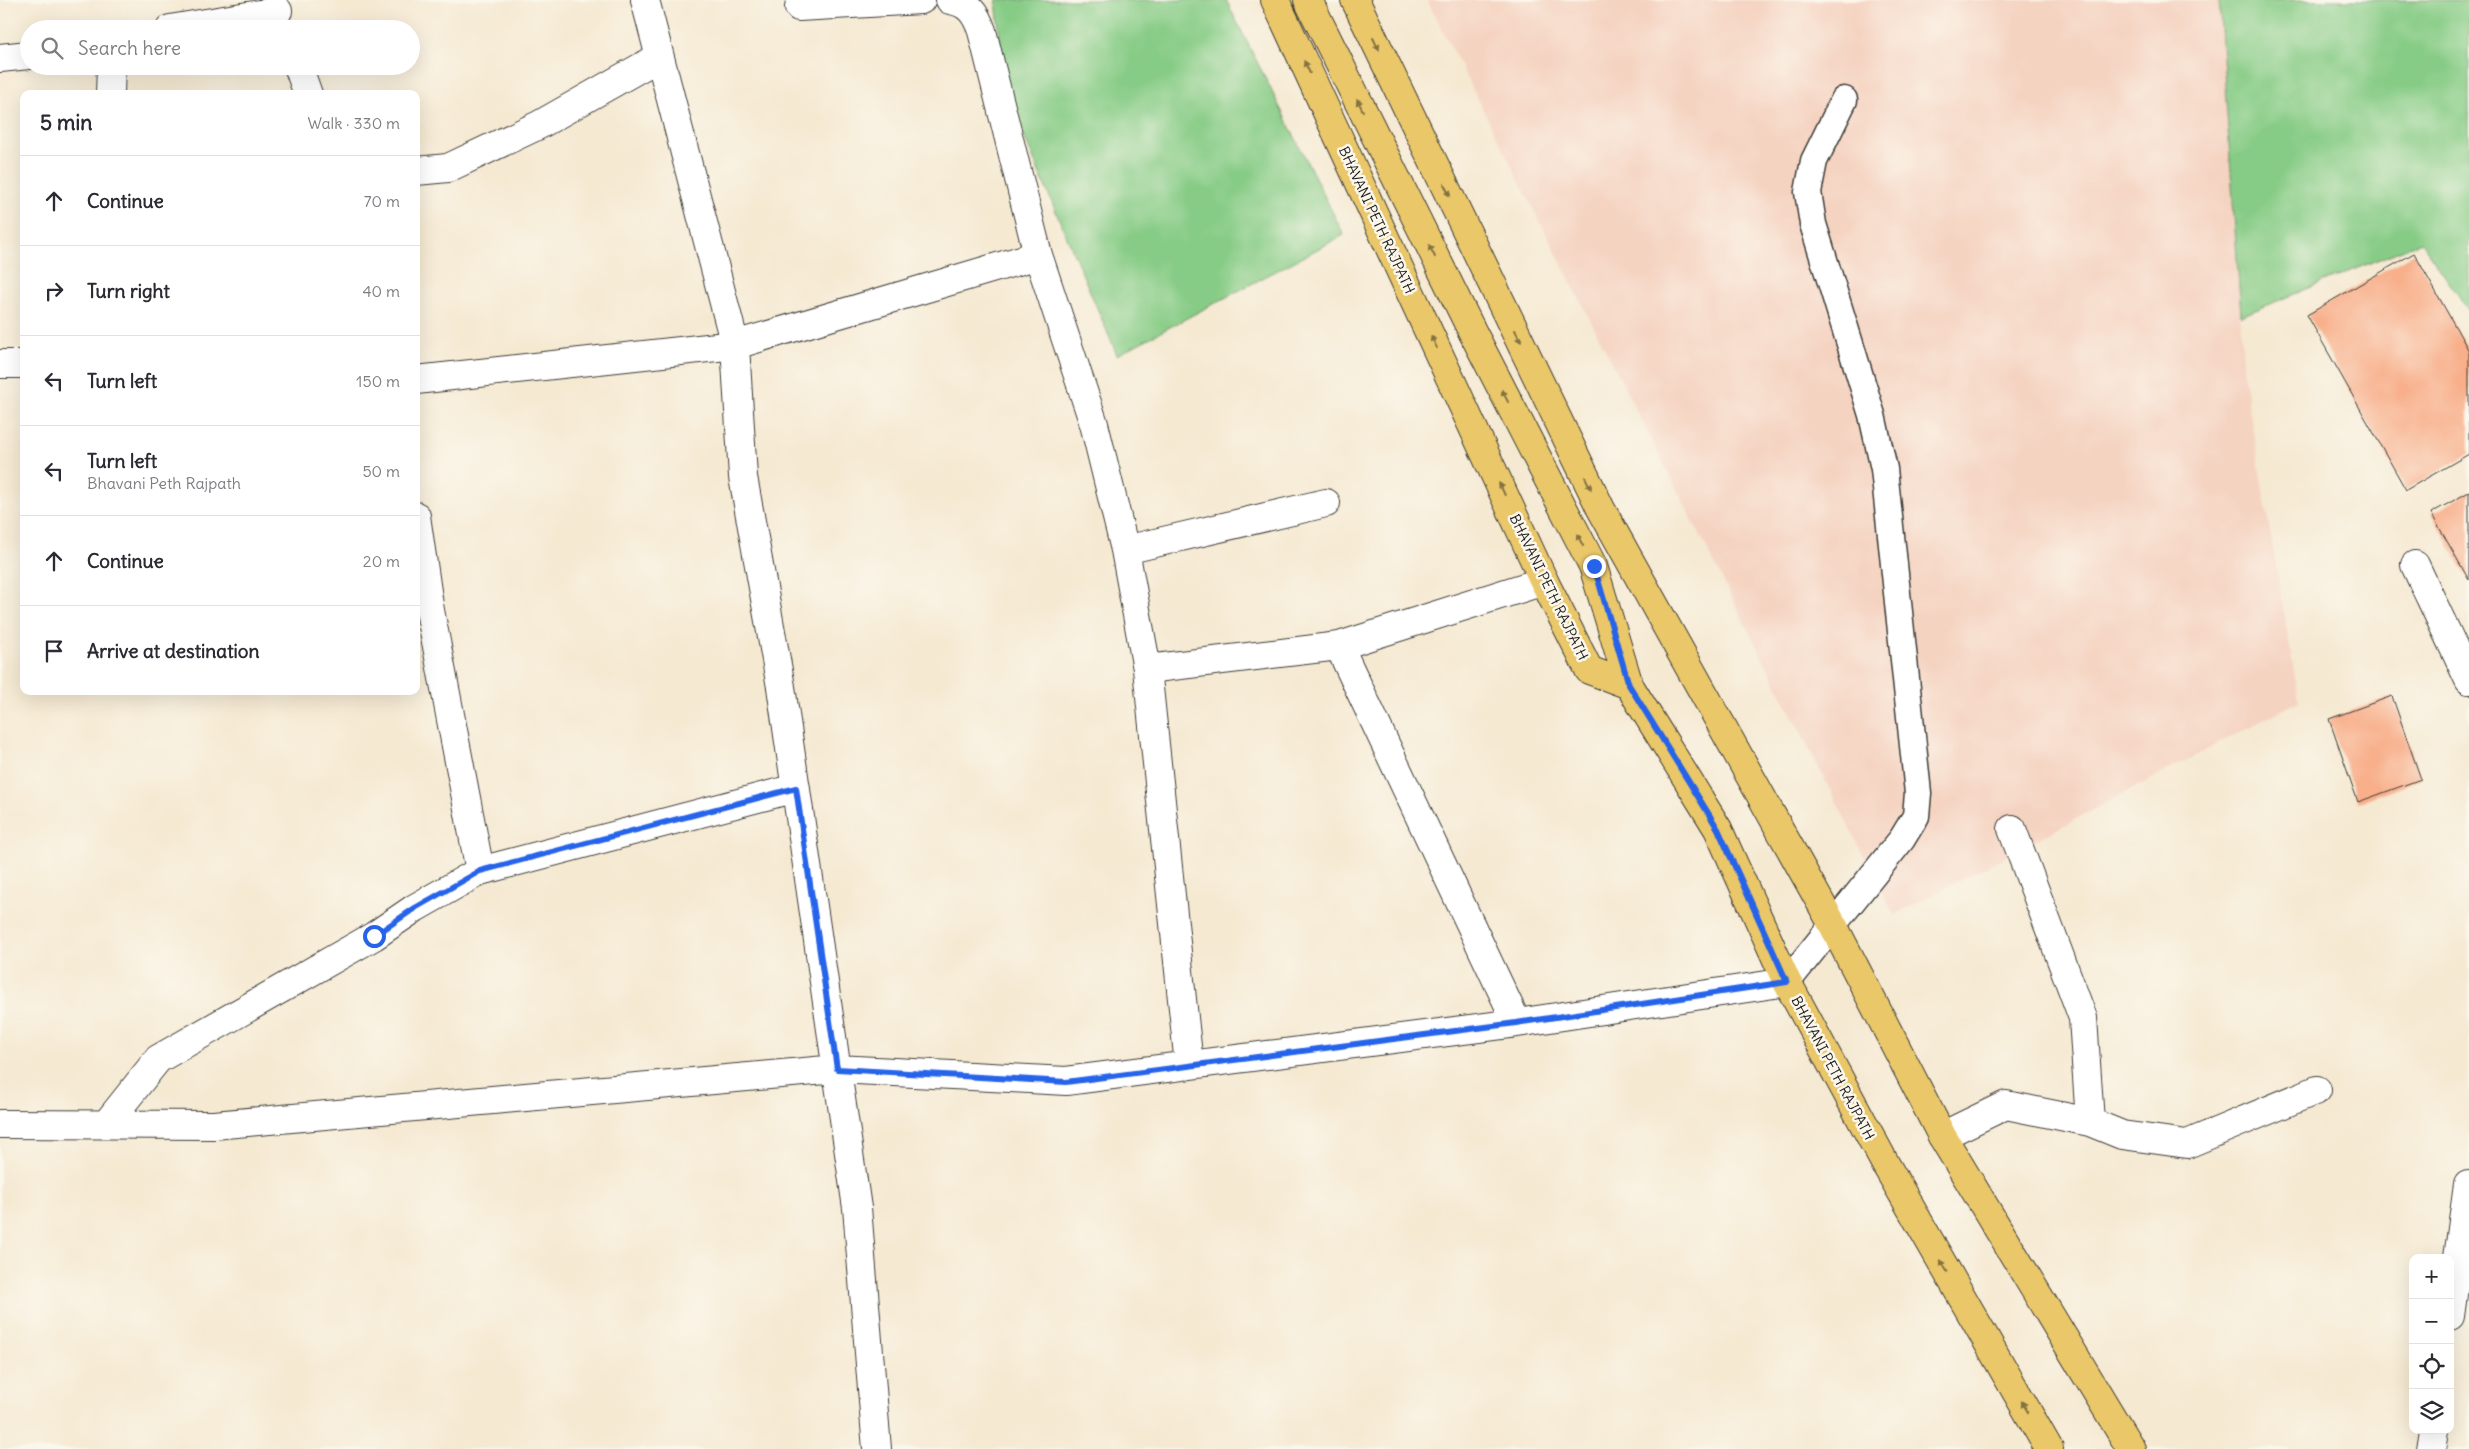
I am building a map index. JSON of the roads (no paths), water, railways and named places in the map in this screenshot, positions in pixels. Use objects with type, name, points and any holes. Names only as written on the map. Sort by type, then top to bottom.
[{"type":"main road","name":"BHAVANI PETH RAJPATH","points":[[1275,0],[1544,581],[1589,670],[1629,685],[1718,829],[1787,982],[1886,1165],[2049,1449]]},
{"type":"main road","points":[[1308,0],[1473,333],[1594,566],[1629,685]]},
{"type":"main road","points":[[1355,0],[1601,509],[1832,926],[1942,1136],[2131,1449]]},
{"type":"street","points":[[645,0],[735,345],[743,477],[781,688],[857,1208],[878,1449]]},
{"type":"street","points":[[800,7],[921,0]]},
{"type":"street","points":[[950,0],[967,6],[976,14],[982,31],[1038,255],[1094,424],[1125,550],[1147,669],[1190,1065]]},
{"type":"street","points":[[233,20],[282,13]]},
{"type":"street","points":[[0,58],[20,56]]},
{"type":"street","points":[[420,171],[448,168],[539,125],[659,57]]},
{"type":"street","points":[[110,75],[110,90]]},
{"type":"street","points":[[301,75],[307,90]]},
{"type":"street","points":[[420,380],[735,345],[1038,255]]},
{"type":"street","points":[[0,364],[20,364]]},
{"type":"street","points":[[1125,550],[1326,503]]},
{"type":"street","points":[[420,543],[429,605],[480,871]]},
{"type":"street","points":[[2415,565],[2469,680]]},
{"type":"street","points":[[1147,669],[1339,646],[1544,581]]},
{"type":"street","points":[[1339,646],[1516,1023]]},
{"type":"street","points":[[107,1123],[158,1060],[374,936],[415,908],[480,871],[796,788]]},
{"type":"street","points":[[2012,829],[2083,1018],[2090,1122]]},
{"type":"street","points":[[0,1124],[214,1125],[837,1069],[1066,1082],[1516,1023],[1787,982]]},
{"type":"street","points":[[1942,1136],[2006,1105],[2090,1122],[2122,1135],[2187,1144],[2318,1090]]},
{"type":"street","points":[[2452,1299],[2468,1185]]},
{"type":"street","points":[[2432,1449],[2434,1434]]},
{"type":"lane","points":[[1787,982],[1902,839],[1916,816],[1918,793],[1884,469],[1872,415],[1813,224],[1808,192],[1814,161],[1844,100]]}]
